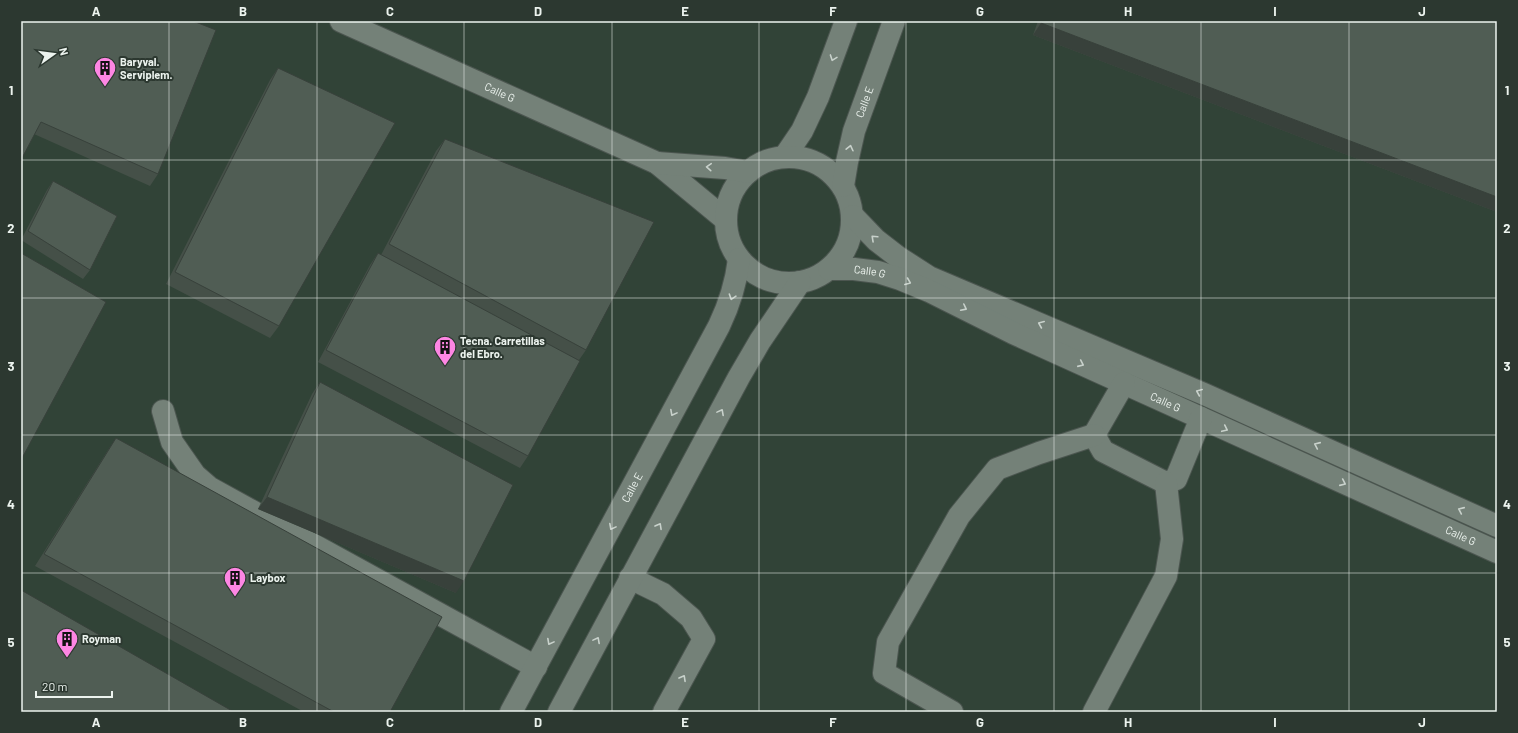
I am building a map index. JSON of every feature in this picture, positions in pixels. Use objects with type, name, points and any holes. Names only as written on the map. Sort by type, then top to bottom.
[{"type":"street","name":"Calle G","points":[[342,21],[658,163],[726,220]]},
{"type":"street","points":[[785,156],[802,131],[818,97],[846,21]]},
{"type":"street","name":"Calle E","points":[[843,186],[846,162],[854,131],[894,21]]},
{"type":"street","points":[[785,156],[802,157],[818,163],[832,173],[843,186],[850,200],[853,216],[852,231],[848,246],[840,259],[820,276],[800,282],[786,283],[773,281],[760,276],[749,269],[739,259],[732,247],[726,220],[727,207],[731,194],[738,182],[759,164],[771,159],[785,156]]},
{"type":"street","name":"Calle G","points":[[658,163],[726,168],[748,172]]},
{"type":"street","name":"Calle G","points":[[853,216],[882,245],[898,258],[929,277],[1204,394],[1497,526]]},
{"type":"street","name":"Calle E","points":[[511,712],[719,326],[729,306],[734,290],[739,259]]},
{"type":"street","name":"Calle G","points":[[829,269],[854,269],[878,272],[929,291],[1013,333],[1497,552]]},
{"type":"street","points":[[559,712],[742,371],[764,335],[800,282]]},
{"type":"street","points":[[952,712],[884,672],[888,642],[959,516],[996,469],[1094,435],[1124,383]]},
{"type":"street","points":[[163,410],[172,442],[195,474],[210,488],[536,668]]},
{"type":"street","points":[[1166,483],[1176,478],[1201,418]]},
{"type":"street","points":[[1094,435],[1103,451],[1166,483]]},
{"type":"street","points":[[1094,712],[1166,576],[1172,539],[1166,483]]},
{"type":"street","points":[[630,578],[663,594],[691,618],[704,639],[664,712]]},
{"type":"shaded area","points":[[21,21],[1497,21],[1497,712],[21,712]]},
{"type":"building","name":"Baryval. Serviplem.","points":[[21,21],[193,21],[216,30],[158,174],[41,122],[21,160]]},
{"type":"building","points":[[1042,21],[1497,21],[1497,197],[1041,23]]},
{"type":"building","points":[[278,68],[395,123],[279,326],[175,272]]},
{"type":"building","points":[[445,139],[654,222],[586,350],[389,244]]},
{"type":"building","points":[[53,181],[117,216],[90,270],[28,231]]},
{"type":"building","points":[[21,253],[106,302],[21,460]]},
{"type":"building","name":"Tecna. Carretillas del Ebro.","points":[[378,253],[580,361],[528,456],[326,350]]},
{"type":"building","points":[[320,382],[513,485],[464,581],[267,497]]},
{"type":"building","name":"Laybox","points":[[116,438],[442,617],[390,712],[334,712],[44,554]]},
{"type":"building","name":"Royman","points":[[21,590],[234,712],[21,712]]},
{"type":"place","name":"Baryval. Serviplem.","points":[[105,88]]},
{"type":"place","name":"Tecna. Carretillas del Ebro.","points":[[445,366]]},
{"type":"place","name":"Laybox","points":[[235,598]]},
{"type":"place","name":"Royman","points":[[67,658]]}]
